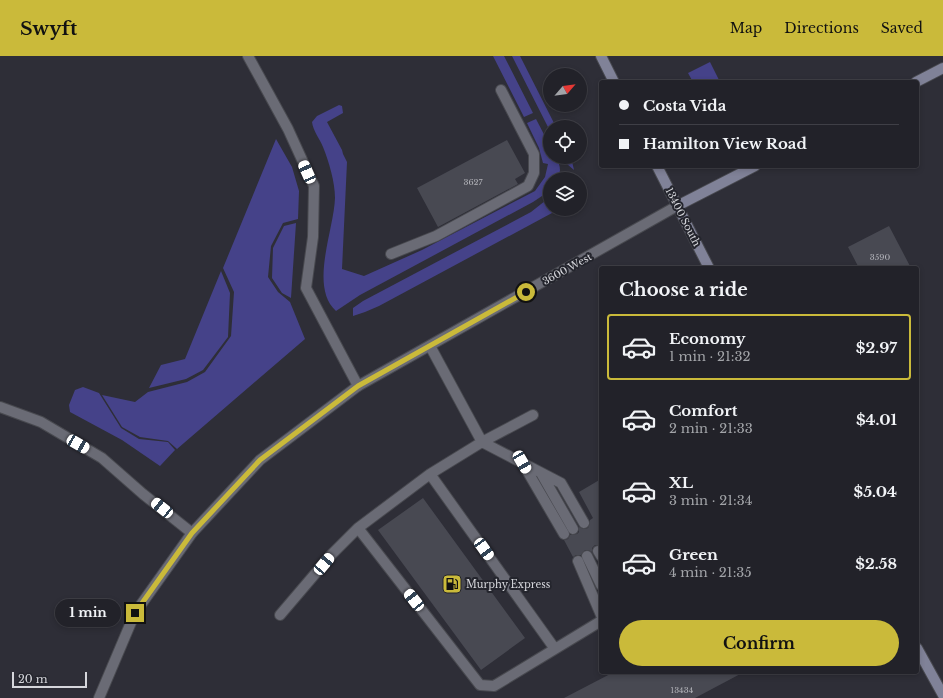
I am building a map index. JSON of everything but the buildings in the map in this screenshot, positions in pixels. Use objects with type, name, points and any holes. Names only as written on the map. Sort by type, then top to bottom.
[{"type":"main road","points":[[601,56],[613,80]]},
{"type":"main road","points":[[919,80],[943,68]]},
{"type":"main road","name":"13400 South","points":[[658,168],[708,266]]},
{"type":"main road","name":"3600 West","points":[[678,206],[751,168]]},
{"type":"main road","points":[[919,652],[943,695]]},
{"type":"street","points":[[248,56],[288,129],[314,186],[313,238],[306,288],[358,386]]},
{"type":"street","points":[[391,254],[436,236],[528,186],[534,173],[534,154],[501,90]]},
{"type":"street","name":"3600 West","points":[[99,698],[135,613],[192,533],[260,460],[358,386],[678,206]]},
{"type":"street","points":[[430,346],[482,442],[561,483],[584,523]]},
{"type":"street","points":[[0,407],[41,422],[102,458],[143,494],[192,533]]},
{"type":"street","points":[[280,615],[332,554],[358,528],[430,474],[482,442],[533,415]]},
{"type":"street","points":[[522,462],[568,531],[541,473]]},
{"type":"street","points":[[430,474],[555,649]]},
{"type":"street","points":[[358,528],[480,684],[494,686],[599,623]]},
{"type":"street","points":[[599,582],[583,559],[599,609]]},
{"type":"shaded area","points":[[493,56],[504,56],[533,113],[524,117]]},
{"type":"shaded area","points":[[512,56],[520,56],[543,101],[543,112],[548,112],[552,120],[544,120]]},
{"type":"shaded area","points":[[710,62],[719,80],[692,80],[688,73]]},
{"type":"shaded area","points":[[339,105],[342,106],[343,113],[327,122],[347,162],[342,269],[364,276],[422,250],[535,191],[543,180],[543,195],[533,202],[360,295],[336,311],[328,301],[324,288],[325,258],[334,211],[334,185],[322,144],[312,122],[317,116]]},
{"type":"shaded area","points":[[536,119],[543,132],[543,163],[539,148],[527,123]]},
{"type":"shaded area","points":[[276,139],[292,167],[299,191],[298,219],[283,223],[271,246],[268,277],[278,292],[290,302],[305,339],[177,449],[168,441],[140,437],[122,427],[102,395],[135,402],[148,392],[187,382],[205,372],[231,336],[234,292],[223,268]]},
{"type":"shaded area","points":[[548,164],[559,164],[560,172],[546,172]]},
{"type":"shaded area","points":[[567,164],[573,164],[574,170]]},
{"type":"shaded area","points":[[543,203],[543,216],[546,216],[379,306],[353,316],[353,308],[363,301],[531,212]]},
{"type":"shaded area","points":[[296,223],[291,298],[282,293],[272,278],[273,248],[284,226]]},
{"type":"shaded area","points":[[221,271],[230,293],[228,337],[203,370],[186,379],[149,388],[161,365],[185,359]]},
{"type":"shaded area","points":[[83,387],[99,393],[121,428],[139,439],[168,442],[175,450],[160,466],[122,440],[70,412],[69,405],[75,390]]},
{"type":"place","name":"Murphy Express","points":[[452,584]]},
{"type":"route","points":[[135,613],[192,533],[260,460],[358,386],[526,292]]}]
